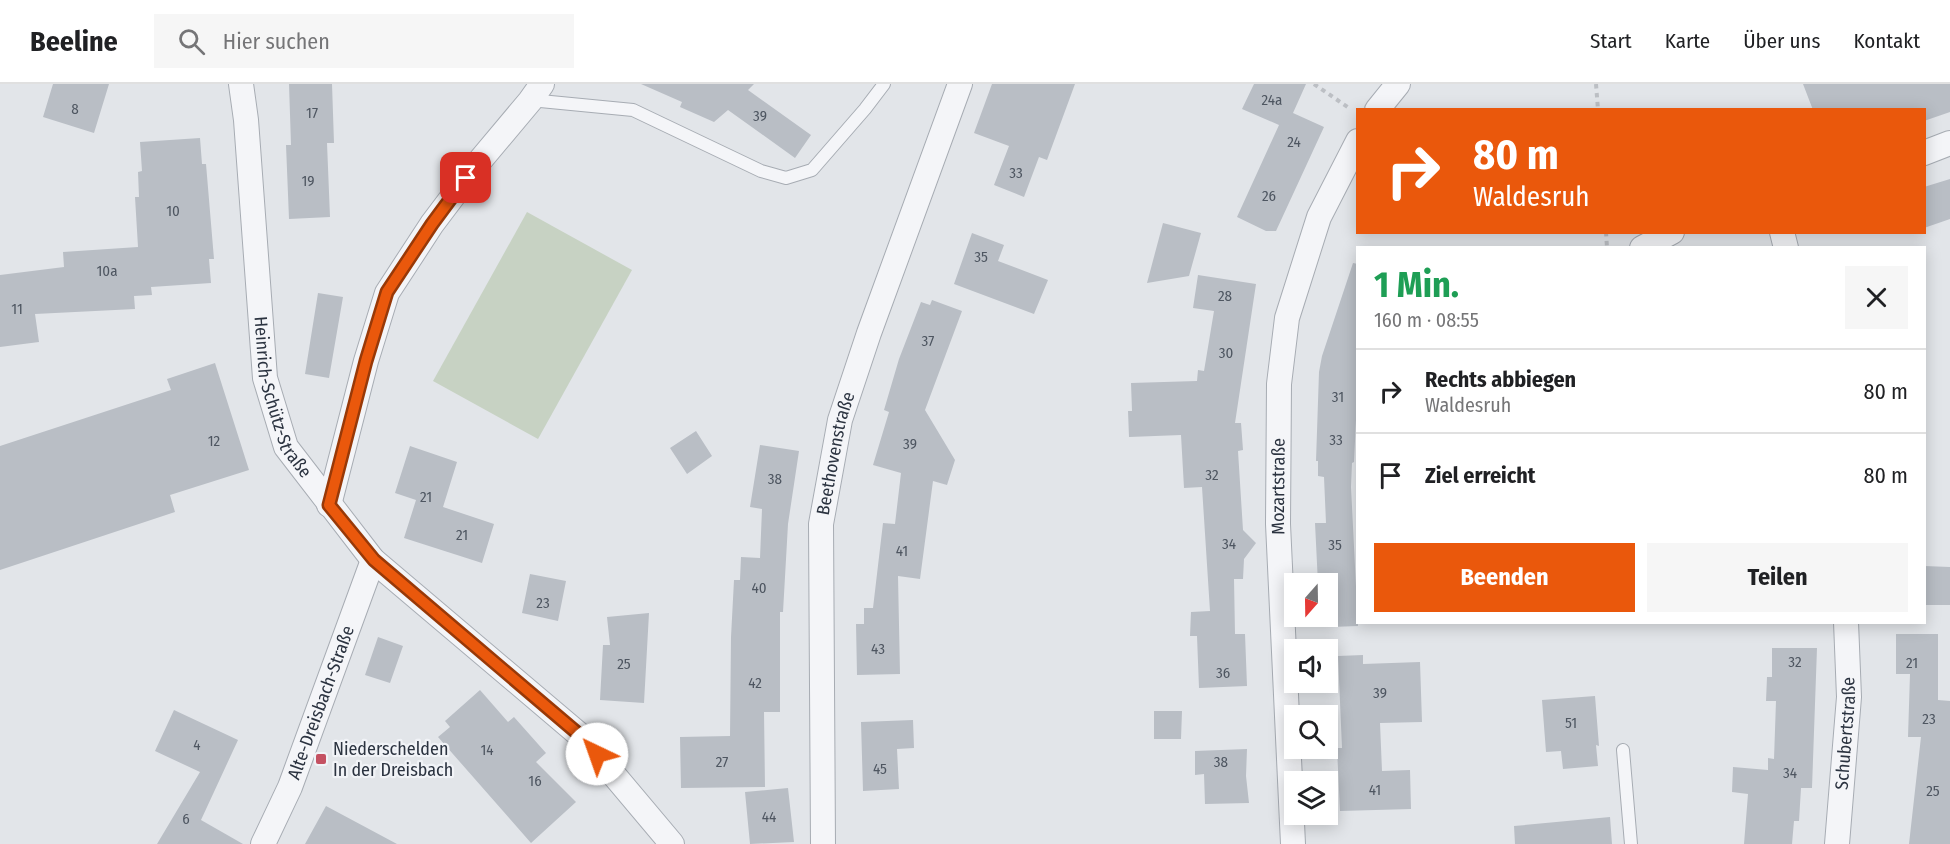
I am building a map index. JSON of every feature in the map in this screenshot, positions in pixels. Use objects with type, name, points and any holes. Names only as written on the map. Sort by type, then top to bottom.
[{"type":"street","name":"Heinrich-Schütz-Straße","points":[[241,84],[246,120],[265,378],[286,447],[374,560],[582,737],[672,844]]},
{"type":"street","name":"Beethovenstraße","points":[[823,844],[821,524],[840,420],[868,333],[960,84]]},
{"type":"street","points":[[1379,108],[1398,84]]},
{"type":"street","points":[[329,505],[366,361],[387,292],[452,198],[534,90]]},
{"type":"street","points":[[1926,152],[1950,143]]},
{"type":"street","name":"Mozartstraße","points":[[1293,844],[1278,524],[1279,384],[1287,318],[1318,217],[1356,145]]},
{"type":"street","points":[[1646,246],[1668,234]]},
{"type":"street","name":"Alte-Dreisbach-Straße","points":[[263,844],[290,787],[374,560]]},
{"type":"street","name":"Schubertstraße","points":[[1837,844],[1849,697],[1846,624]]},
{"type":"lane","points":[[534,90],[633,110],[761,171],[786,178],[812,170],[865,110],[884,84]]},
{"type":"lane","points":[[1623,750],[1631,844]]},
{"type":"path","points":[[1314,84],[1356,113]]},
{"type":"path","points":[[1596,84],[1598,108]]},
{"type":"green space","points":[[527,212],[632,270],[538,439],[433,381]]},
{"type":"building","points":[[53,84],[109,84],[94,133],[43,117]]},
{"type":"building","points":[[289,84],[332,84],[334,143],[327,143],[330,217],[289,219],[286,145],[291,145]]},
{"type":"building","points":[[641,84],[754,84],[748,90],[811,135],[795,158],[728,110],[714,122],[680,107],[682,102]]},
{"type":"building","points":[[992,84],[1075,84],[1047,160],[1039,157],[1024,197],[994,185],[1009,146],[974,133]]},
{"type":"building","points":[[1254,84],[1306,84],[1293,113],[1324,127],[1276,231],[1266,231],[1237,217],[1279,125],[1242,109]]},
{"type":"building","points":[[1803,84],[1950,84],[1950,112],[1926,120],[1926,108],[1812,108]]},
{"type":"building","points":[[200,138],[202,164],[206,164],[214,259],[209,259],[211,283],[151,287],[152,295],[134,296],[135,309],[35,314],[39,342],[0,347],[0,275],[64,267],[63,252],[138,247],[135,197],[139,197],[138,172],[142,171],[140,142]]},
{"type":"building","points":[[1950,179],[1950,219],[1926,227],[1926,186]]},
{"type":"building","points":[[1163,223],[1201,233],[1189,276],[1147,283]]},
{"type":"building","points":[[972,233],[1004,245],[998,261],[1048,280],[1034,314],[954,284]]},
{"type":"building","points":[[1353,263],[1356,264],[1356,420],[1351,487],[1356,624],[1358,626],[1338,627],[1338,573],[1317,573],[1315,523],[1326,523],[1324,477],[1318,476],[1318,461],[1316,461],[1319,372],[1322,356]]},
{"type":"building","points":[[1198,275],[1256,284],[1235,423],[1241,423],[1243,450],[1238,451],[1243,530],[1256,543],[1244,559],[1243,579],[1234,579],[1235,634],[1245,634],[1247,686],[1199,688],[1197,636],[1190,636],[1191,612],[1210,611],[1202,487],[1184,488],[1181,435],[1129,437],[1128,411],[1132,411],[1131,383],[1197,381],[1198,370],[1204,371],[1214,311],[1193,308]]},
{"type":"building","points":[[318,293],[343,297],[329,378],[305,374]]},
{"type":"building","points":[[932,300],[962,311],[925,410],[955,460],[947,485],[933,481],[920,579],[898,576],[900,674],[857,675],[856,624],[864,624],[864,608],[873,608],[883,523],[895,524],[901,473],[873,465],[889,412],[884,410],[899,359],[921,302],[930,305]]},
{"type":"building","points":[[215,363],[249,470],[170,495],[175,512],[0,570],[0,446],[171,390],[167,379]]},
{"type":"building","points":[[696,431],[712,456],[687,474],[670,448]]},
{"type":"building","points":[[760,445],[799,451],[788,524],[783,612],[780,612],[780,712],[764,712],[765,787],[681,788],[680,737],[730,736],[734,580],[740,580],[741,557],[760,558],[762,509],[750,507]]},
{"type":"building","points":[[410,446],[457,462],[443,507],[494,524],[482,563],[404,538],[416,500],[395,493]]},
{"type":"building","points":[[1926,566],[1950,567],[1950,605],[1926,605]]},
{"type":"building","points":[[530,574],[566,581],[558,621],[522,613]]},
{"type":"building","points":[[649,613],[644,703],[600,700],[603,645],[610,645],[607,617]]},
{"type":"building","points":[[1896,634],[1938,634],[1938,700],[1950,701],[1950,844],[1909,844],[1921,737],[1908,737],[1910,674],[1896,674]]},
{"type":"building","points":[[378,637],[403,646],[390,683],[365,675]]},
{"type":"building","points":[[1772,648],[1817,648],[1812,788],[1801,788],[1799,821],[1794,821],[1792,844],[1744,844],[1748,794],[1732,792],[1733,767],[1768,770],[1768,758],[1774,759],[1776,701],[1766,701],[1767,677],[1772,677]]},
{"type":"building","points":[[1363,655],[1363,664],[1420,662],[1422,722],[1380,723],[1382,771],[1410,770],[1411,809],[1340,811],[1338,759],[1338,748],[1342,748],[1338,656]]},
{"type":"building","points":[[480,690],[508,722],[514,717],[546,753],[536,762],[576,802],[531,843],[438,737],[450,727],[445,721]]},
{"type":"building","points":[[1595,696],[1599,746],[1596,745],[1598,766],[1563,769],[1561,751],[1546,752],[1542,700]]},
{"type":"building","points":[[174,710],[238,740],[201,820],[243,844],[157,844],[200,772],[155,751]]},
{"type":"building","points":[[1154,711],[1182,711],[1181,739],[1154,739]]},
{"type":"building","points":[[913,720],[914,748],[897,749],[899,789],[863,791],[861,722]]},
{"type":"building","points":[[1247,749],[1246,776],[1249,803],[1205,804],[1204,774],[1195,775],[1195,751]]},
{"type":"building","points":[[788,788],[794,842],[750,844],[745,792]]},
{"type":"building","points":[[326,806],[397,844],[305,844]]},
{"type":"building","points":[[1610,817],[1612,844],[1515,844],[1514,826]]},
{"type":"place","name":"Niederschelden In der Dreisbach","points":[[321,759]]},
{"type":"route","points":[[466,178],[387,292],[366,361],[329,505],[374,560],[582,737],[597,754]]}]
